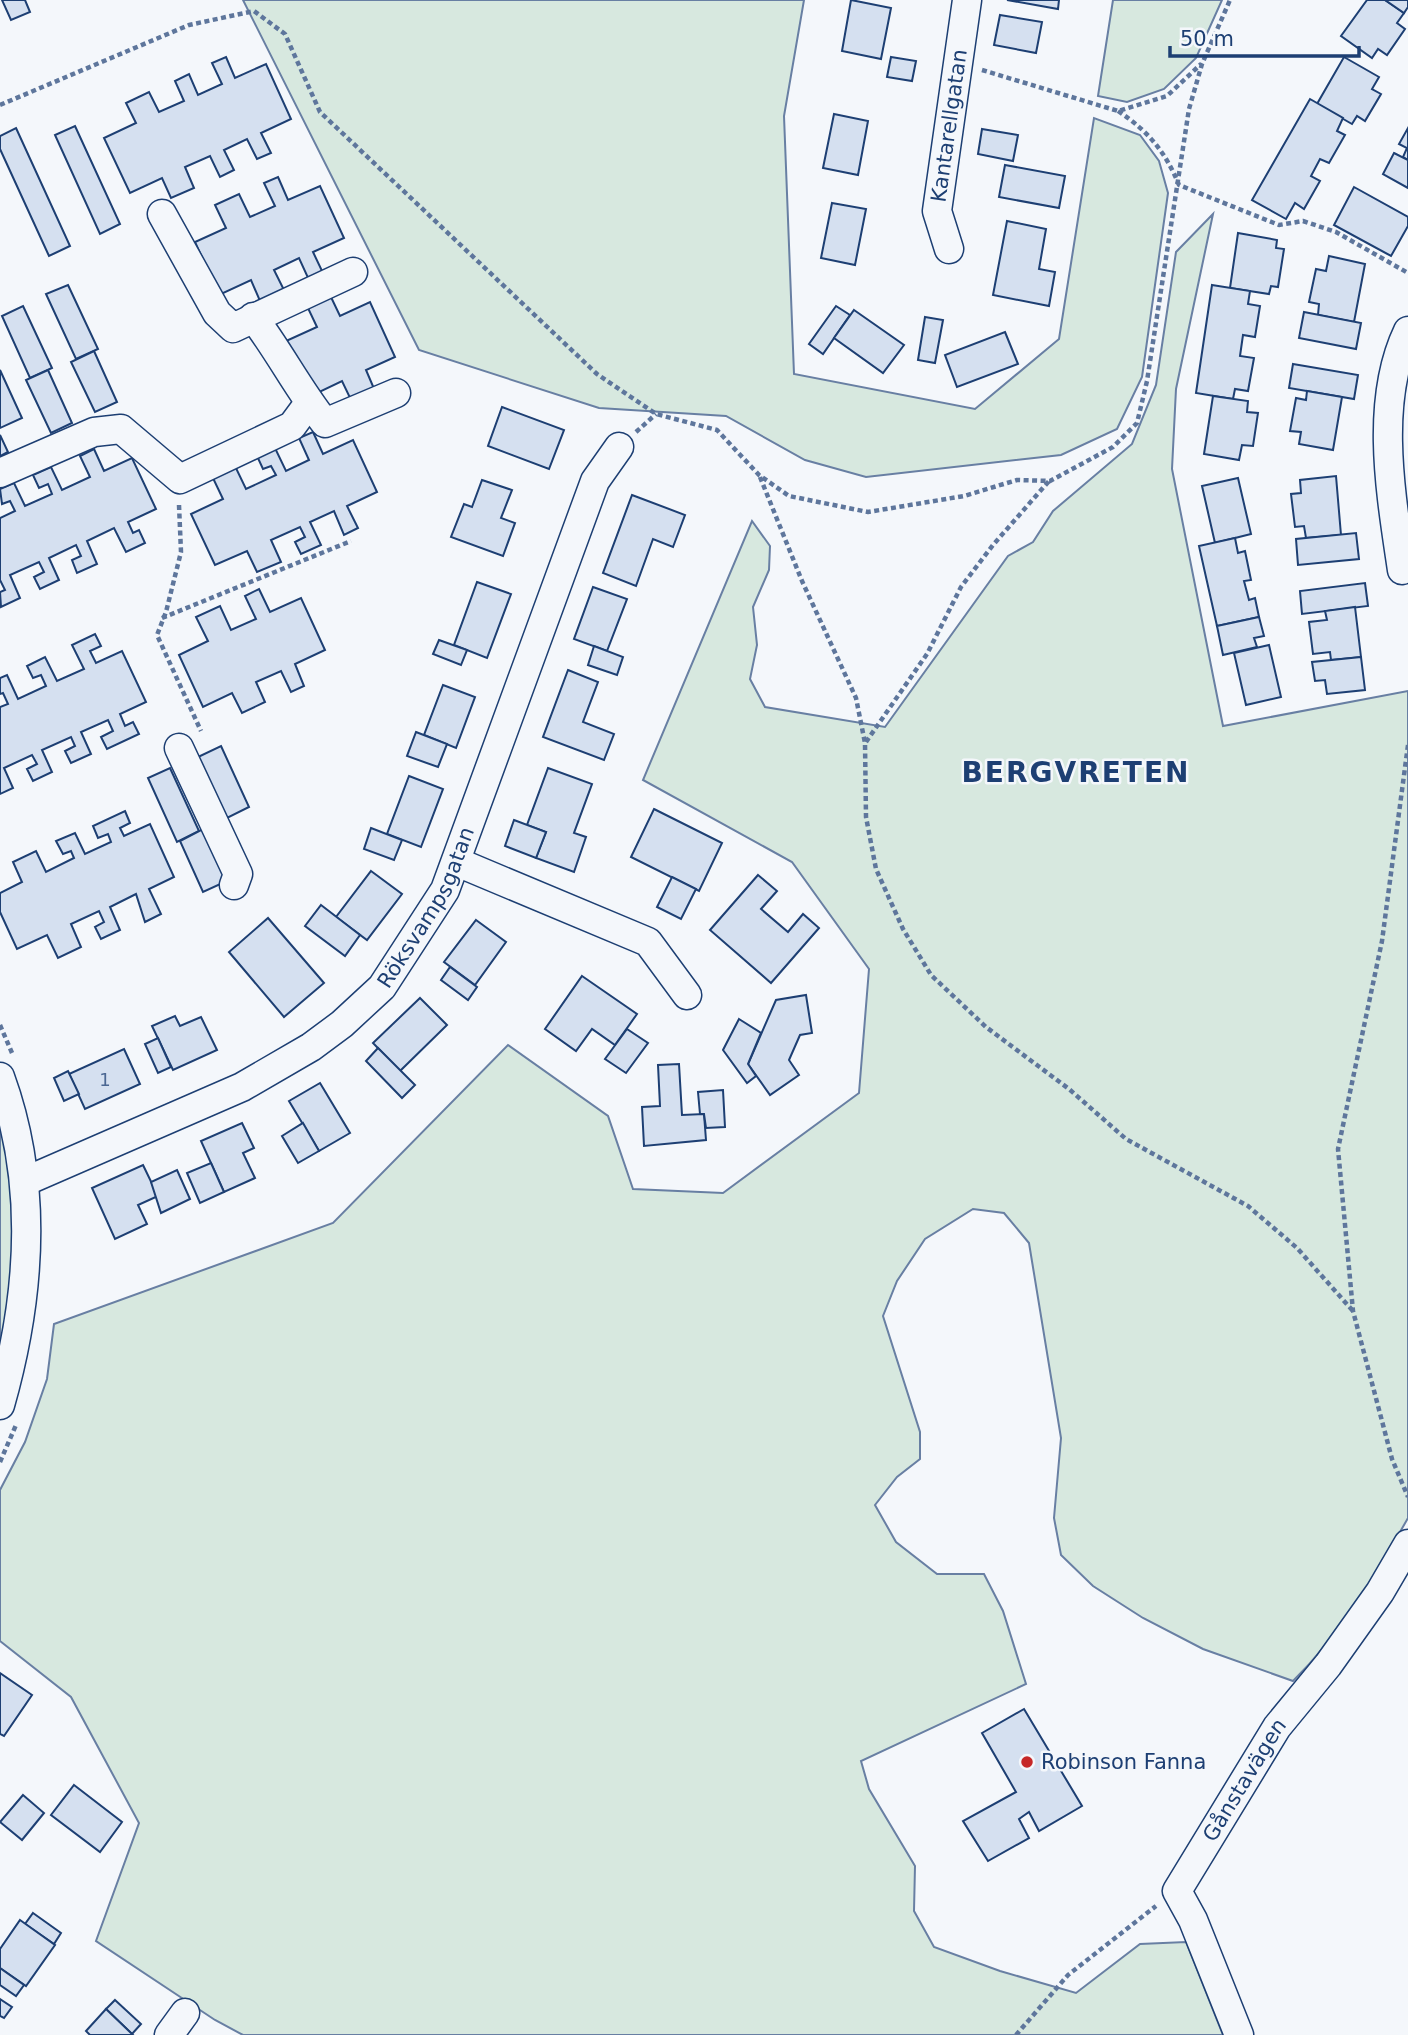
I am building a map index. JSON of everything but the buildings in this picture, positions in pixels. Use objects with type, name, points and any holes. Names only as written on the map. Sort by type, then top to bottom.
[{"type":"street","name":"Kantarellgatan","points":[[949,249],[937,211],[956,62],[967,0]]},
{"type":"street","points":[[162,214],[224,321],[233,328],[353,272]]},
{"type":"street","points":[[253,317],[325,423],[396,393]]},
{"type":"street","points":[[1402,570],[1392,500],[1389,435],[1396,370],[1408,331]]},
{"type":"street","points":[[0,473],[94,432],[121,429],[180,480],[292,426],[310,403]]},
{"type":"street","name":"Röksvampsgatan","points":[[26,1181],[242,1087],[332,1032],[382,987],[445,890],[594,481],[620,447]]},
{"type":"street","points":[[192,743],[238,874],[234,885]]},
{"type":"street","points":[[457,862],[648,942],[687,995]]},
{"type":"street","points":[[0,1077],[17,1134],[26,1181],[28,1244],[23,1299],[0,1405]]},
{"type":"street","name":"Gånstavägen","points":[[1177,1891],[1277,1727],[1328,1665],[1380,1592],[1408,1545]]},
{"type":"street","points":[[1177,1891],[1194,1920],[1239,2035]]},
{"type":"path","points":[[866,743],[927,654],[961,587],[993,545],[1050,481],[1113,447],[1137,423],[1147,382],[1189,109],[1202,64],[1230,0]]},
{"type":"path","points":[[0,104],[189,25],[254,11],[285,34],[320,112],[597,374],[656,414],[717,430],[759,475],[789,496],[868,512],[964,496],[1017,480],[1050,481]]},
{"type":"path","points":[[956,62],[1118,111],[1144,129],[1166,155],[1179,185],[1279,225],[1303,221],[1336,232],[1408,274]]},
{"type":"path","points":[[1118,111],[1167,96],[1202,64]]},
{"type":"path","points":[[759,475],[802,581],[856,698],[866,743],[866,817],[876,869],[903,929],[931,975],[986,1027],[1069,1089],[1126,1139],[1248,1206],[1297,1248],[1353,1311]]},
{"type":"path","points":[[180,480],[181,552],[166,612],[161,618],[157,635],[192,743]]},
{"type":"path","points":[[161,618],[351,541]]},
{"type":"path","points":[[1408,745],[1382,941],[1338,1149],[1353,1311],[1392,1459],[1408,1497]]},
{"type":"path","points":[[1016,2035],[1068,1975],[1177,1891]]},
{"type":"shaded area","points":[[243,0],[804,0],[784,116],[794,374],[975,409],[1059,339],[1094,118],[1140,135],[1159,161],[1168,193],[1142,377],[1117,429],[1061,455],[866,477],[805,460],[726,416],[599,408],[419,350]]},
{"type":"shaded area","points":[[1113,0],[1222,0],[1196,58],[1164,89],[1127,102],[1098,96]]},
{"type":"shaded area","points":[[1213,214],[1176,389],[1172,469],[1223,726],[1408,691],[1408,1518],[1342,1624],[1293,1681],[1203,1649],[1143,1618],[1093,1586],[1061,1555],[1054,1518],[1061,1438],[1029,1243],[1004,1213],[973,1209],[925,1239],[897,1281],[883,1316],[920,1432],[920,1459],[897,1477],[875,1505],[896,1542],[937,1574],[984,1574],[1003,1611],[1026,1684],[861,1761],[869,1789],[915,1866],[914,1911],[934,1947],[1000,1971],[1076,1993],[1140,1944],[1186,1942],[1223,2035],[243,2035],[215,2020],[96,1941],[139,1823],[71,1697],[0,1641],[0,1490],[25,1442],[47,1379],[54,1324],[333,1223],[508,1045],[608,1116],[633,1189],[723,1193],[859,1093],[869,969],[792,862],[643,780],[752,521],[770,546],[769,570],[753,607],[757,645],[750,679],[765,707],[885,727],[1008,556],[1033,542],[1053,511],[1132,444],[1156,385],[1176,252]]},
{"type":"shaded area","points":[[0,1127],[12,1184],[14,1244],[9,1303],[0,1360]]},
{"type":"place","name":"Robinson Fanna","points":[[1027,1762]]},
{"type":"district","name":"BERGVRETEN","points":[[1076,772]]}]
